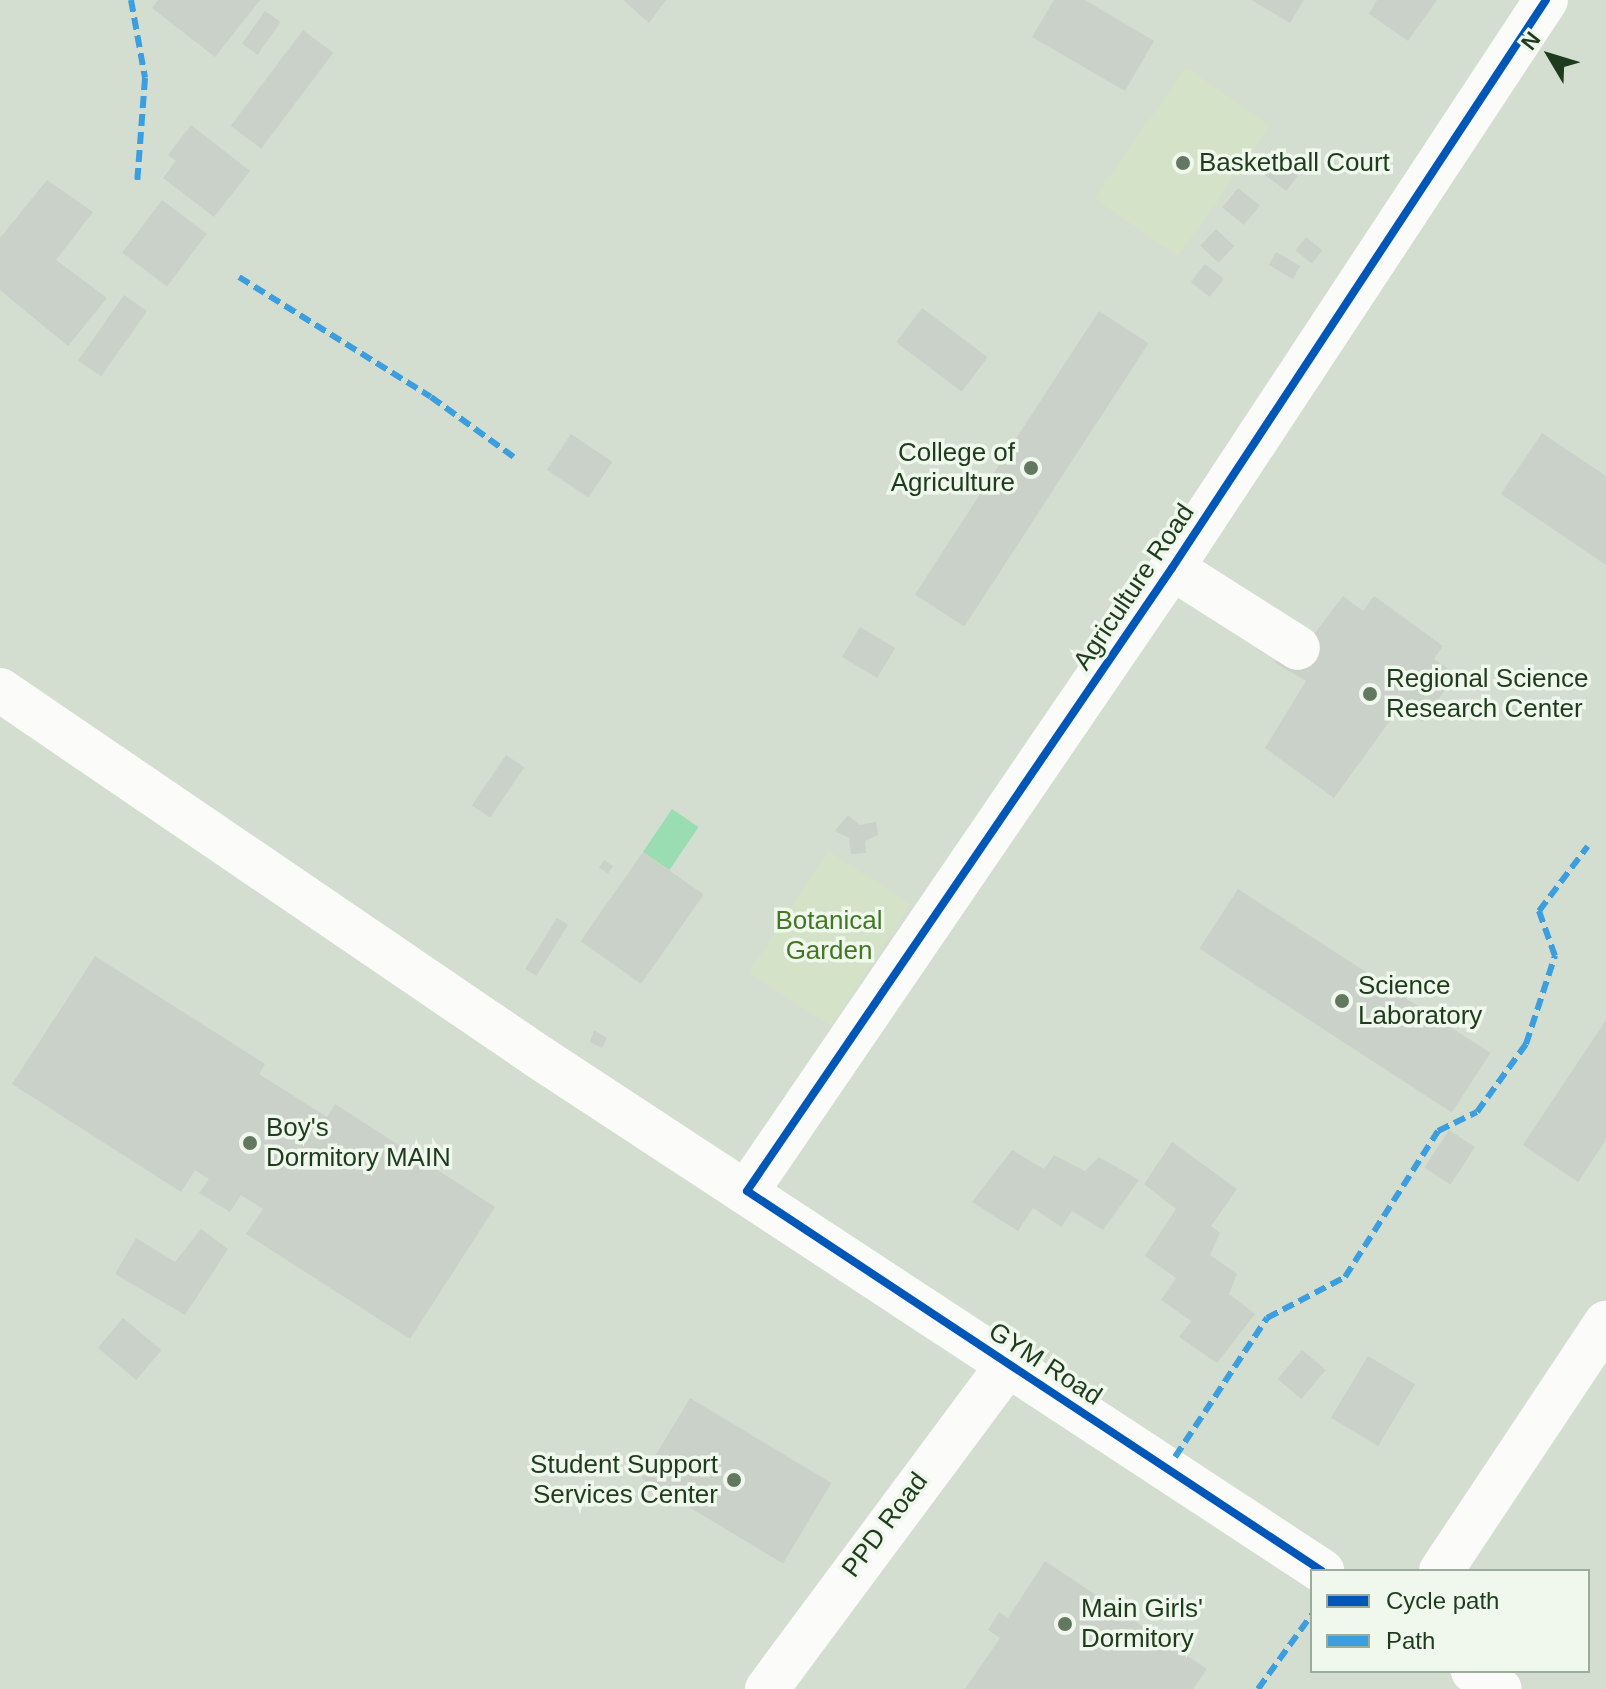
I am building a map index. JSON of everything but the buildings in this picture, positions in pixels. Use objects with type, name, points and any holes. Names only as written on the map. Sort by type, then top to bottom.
[{"type":"street","name":"Agriculture Road","points":[[747,1191],[1172,568],[1546,0]]},
{"type":"street","points":[[1172,568],[1298,648]]},
{"type":"street","name":"GYM Road","points":[[0,690],[613,1105],[1319,1569]]},
{"type":"street","points":[[1442,1569],[1606,1323]]},
{"type":"street","name":"PPD Road","points":[[767,1689],[1008,1364]]},
{"type":"street","points":[[1476,1673],[1500,1689]]},
{"type":"shaded area","points":[[0,0],[1606,0],[1606,1689],[0,1689]]},
{"type":"shaded area","points":[[672,809],[699,827],[669,870],[643,852]]},
{"type":"green space","name":"Basketball Court","points":[[1186,67],[1270,126],[1178,257],[1094,198]]},
{"type":"green space","name":"Botanical Garden","points":[[828,851],[910,904],[831,1026],[749,973]]},
{"type":"marked path","points":[[131,0],[145,78],[137,184]]},
{"type":"marked path","points":[[239,277],[431,397],[514,457]]},
{"type":"marked path","points":[[1175,1457],[1267,1318],[1345,1277],[1438,1131],[1477,1112],[1526,1044],[1555,956],[1539,911],[1588,846]]},
{"type":"marked path","points":[[1258,1689],[1310,1617]]},
{"type":"cycle path","points":[[1319,1569],[747,1191],[1172,568],[1546,0]]},
{"type":"place","name":"Basketball Court","points":[[1183,163]]},
{"type":"place","name":"College of Agriculture","points":[[1031,468]]},
{"type":"place","name":"Regional Science Research Center","points":[[1370,694]]},
{"type":"place","name":"Science Laboratory","points":[[1342,1001]]},
{"type":"place","name":"Boy's Dormitory MAIN","points":[[250,1143]]},
{"type":"place","name":"Student Support Services Center","points":[[734,1480]]},
{"type":"place","name":"Main Girls' Dormitory","points":[[1065,1624]]}]
